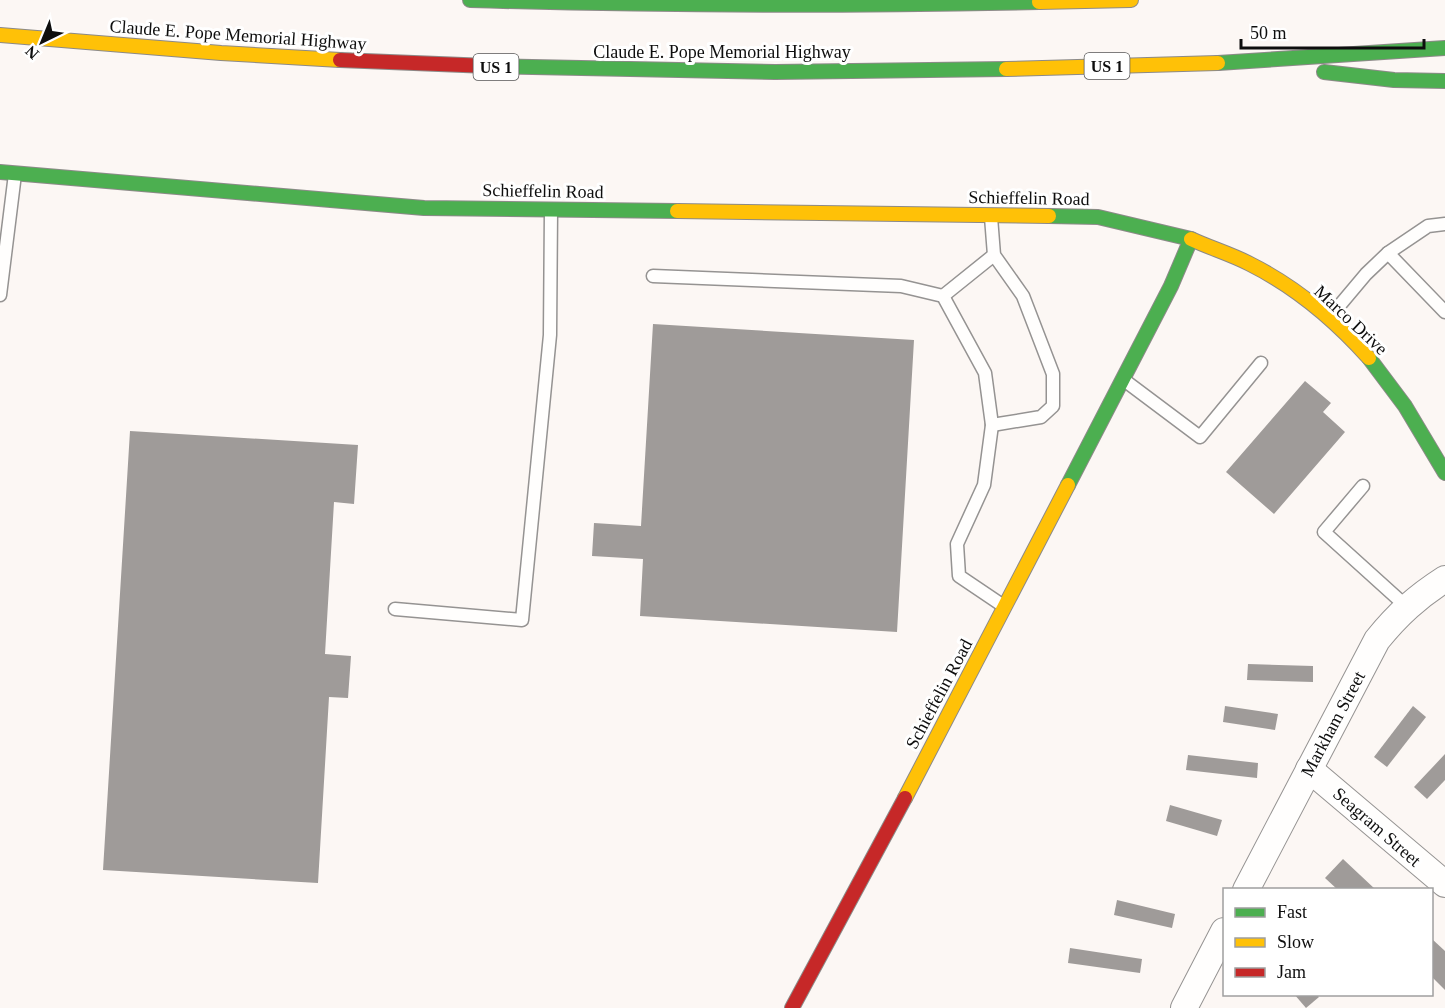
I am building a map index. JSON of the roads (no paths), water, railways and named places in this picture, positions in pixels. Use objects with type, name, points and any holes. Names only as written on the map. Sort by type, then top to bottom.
[{"type":"main road","points":[[470,0],[631,6],[967,4],[1131,0]]},
{"type":"main road","name":"Claude E. Pope Memorial Highway","points":[[0,35],[269,57],[505,68],[798,72],[1033,69],[1221,62],[1445,48]]},
{"type":"main road","points":[[1221,62],[1394,80],[1445,81]]},
{"type":"main road","name":"Schieffelin Road","points":[[0,171],[424,207],[1098,217],[1191,239],[1171,286],[1123,379],[792,1008]]},
{"type":"main road","name":"Marco Drive","points":[[1191,239],[1250,264],[1313,305],[1329,319],[1376,367],[1404,404],[1441,458],[1445,473]]},
{"type":"street","name":"Markham Street","points":[[1247,888],[1377,640],[1398,614],[1421,594],[1445,579]]},
{"type":"street","name":"Seagram Street","points":[[1309,768],[1445,884]]},
{"type":"street","points":[[1184,1008],[1223,933]]},
{"type":"lane","points":[[0,295],[15,173]]},
{"type":"lane","points":[[395,609],[522,620],[550,335],[551,209]]},
{"type":"lane","points":[[991,216],[994,255],[1023,296],[1053,374],[1053,406],[1041,417],[992,425]]},
{"type":"lane","points":[[1329,319],[1366,274],[1388,253],[1428,226],[1445,224]]},
{"type":"lane","points":[[1388,253],[1445,312]]},
{"type":"lane","points":[[943,296],[994,255]]},
{"type":"lane","points":[[653,276],[901,286],[943,296],[985,373],[992,425],[984,485],[957,544],[959,576],[1004,607]]},
{"type":"lane","points":[[1123,379],[1200,437],[1261,363]]},
{"type":"lane","points":[[1363,486],[1324,532],[1407,607]]}]
